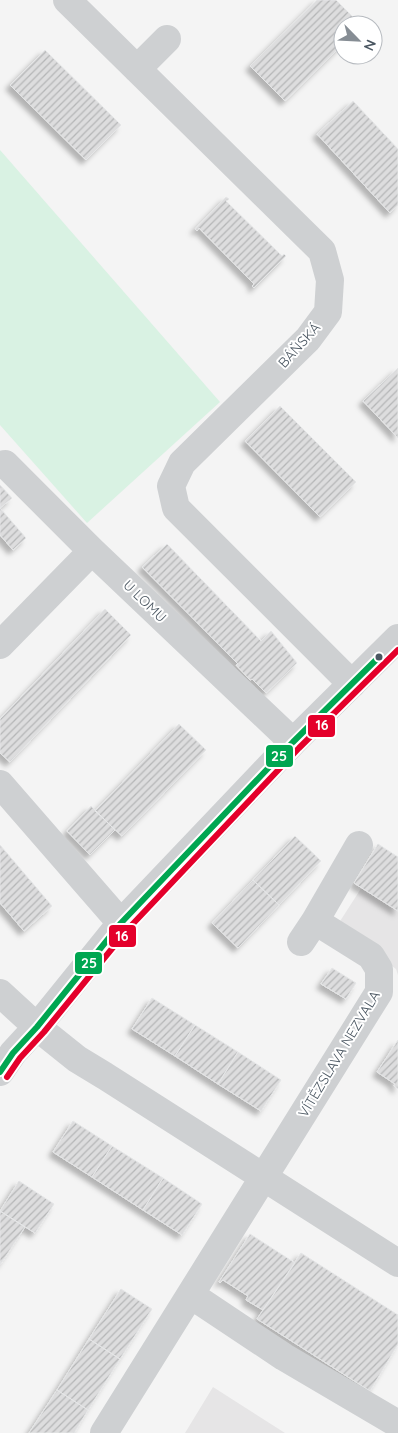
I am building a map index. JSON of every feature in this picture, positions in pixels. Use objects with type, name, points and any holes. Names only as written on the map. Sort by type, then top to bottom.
[{"type":"street","name":"BÁŇSKÁ","points":[[67,0],[322,251],[330,280],[328,312],[308,339],[182,463],[172,486],[176,508],[352,684]]},
{"type":"street","points":[[137,69],[167,40]]},
{"type":"street","name":"U LOMU","points":[[0,465],[5,464],[92,551],[293,742]]},
{"type":"street","points":[[0,645],[92,551]]},
{"type":"street","points":[[0,1072],[13,1053],[37,1027],[121,923],[293,742],[398,638]]},
{"type":"street","points":[[0,784],[121,923]]},
{"type":"street","name":"VÍTĚZSLAVA NEZVALA","points":[[104,1433],[379,992],[379,969],[371,956],[308,931],[359,845]]},
{"type":"street","points":[[0,993],[37,1027],[77,1059],[398,1264]]},
{"type":"street","points":[[191,1295],[284,1357],[398,1424]]},
{"type":"shaded area","points":[[362,887],[398,911],[398,975],[396,969],[367,948],[335,929]]},
{"type":"shaded area","points":[[213,1387],[285,1433],[185,1433]]},
{"type":"green space","points":[[0,150],[220,402],[87,523],[0,425]]},
{"type":"building","points":[[317,0],[336,0],[351,15],[333,15],[333,54],[285,101],[250,66]]},
{"type":"building","points":[[45,50],[121,125],[86,160],[10,85]]},
{"type":"building","points":[[353,101],[398,149],[398,205],[390,213],[317,134]]},
{"type":"building","points":[[226,197],[229,199],[226,201],[282,256],[284,254],[286,256],[254,288],[252,286],[254,284],[199,228],[197,231],[195,229]]},
{"type":"building","points":[[398,368],[398,438],[363,401]]},
{"type":"building","points":[[280,406],[356,482],[320,517],[245,441]]},
{"type":"building","points":[[0,485],[12,498],[0,508]]},
{"type":"building","points":[[0,508],[26,538],[13,550],[0,535]]},
{"type":"building","points":[[167,544],[261,641],[271,631],[297,663],[266,693],[252,679],[250,680],[236,665],[238,664],[142,567]]},
{"type":"building","points":[[105,609],[131,635],[10,762],[0,753],[0,719]]},
{"type":"building","points":[[179,724],[206,750],[122,836],[95,811]]},
{"type":"building","points":[[91,806],[115,830],[90,855],[67,831]]},
{"type":"building","points":[[295,836],[321,861],[279,905],[253,880]]},
{"type":"building","points":[[378,844],[398,857],[398,911],[354,883]]},
{"type":"building","points":[[0,845],[52,906],[24,931],[0,903]]},
{"type":"building","points":[[253,880],[279,905],[238,948],[212,923]]},
{"type":"building","points":[[332,968],[356,983],[346,999],[321,984]]},
{"type":"building","points":[[152,998],[195,1025],[175,1056],[132,1029]]},
{"type":"building","points":[[195,1025],[238,1052],[218,1084],[175,1056]]},
{"type":"building","points":[[398,1040],[398,1089],[394,1086],[395,1084],[377,1072]]},
{"type":"building","points":[[238,1052],[281,1080],[261,1111],[218,1084]]},
{"type":"building","points":[[73,1121],[112,1146],[92,1177],[53,1152]]},
{"type":"building","points":[[112,1146],[163,1178],[143,1210],[92,1177]]},
{"type":"building","points":[[163,1178],[202,1204],[182,1235],[143,1210]]},
{"type":"building","points":[[19,1181],[54,1204],[35,1233],[0,1211]]},
{"type":"building","points":[[0,1211],[25,1227],[0,1265]]},
{"type":"building","points":[[250,1234],[295,1263],[263,1310],[246,1300],[248,1296],[223,1280],[219,1282]]},
{"type":"building","points":[[301,1253],[398,1315],[398,1344],[370,1391],[257,1319]]},
{"type":"building","points":[[121,1289],[152,1309],[120,1359],[89,1339]]},
{"type":"building","points":[[89,1339],[120,1359],[88,1410],[57,1390]]},
{"type":"building","points":[[57,1390],[88,1410],[74,1433],[29,1433]]},
{"type":"transit line","name":"16","points":[[7,1077],[20,1058],[44,1032],[128,929],[299,748],[398,650]]},
{"type":"transit line","name":"25","points":[[0,1072],[13,1053],[37,1027],[121,923],[293,742],[379,657]]}]
